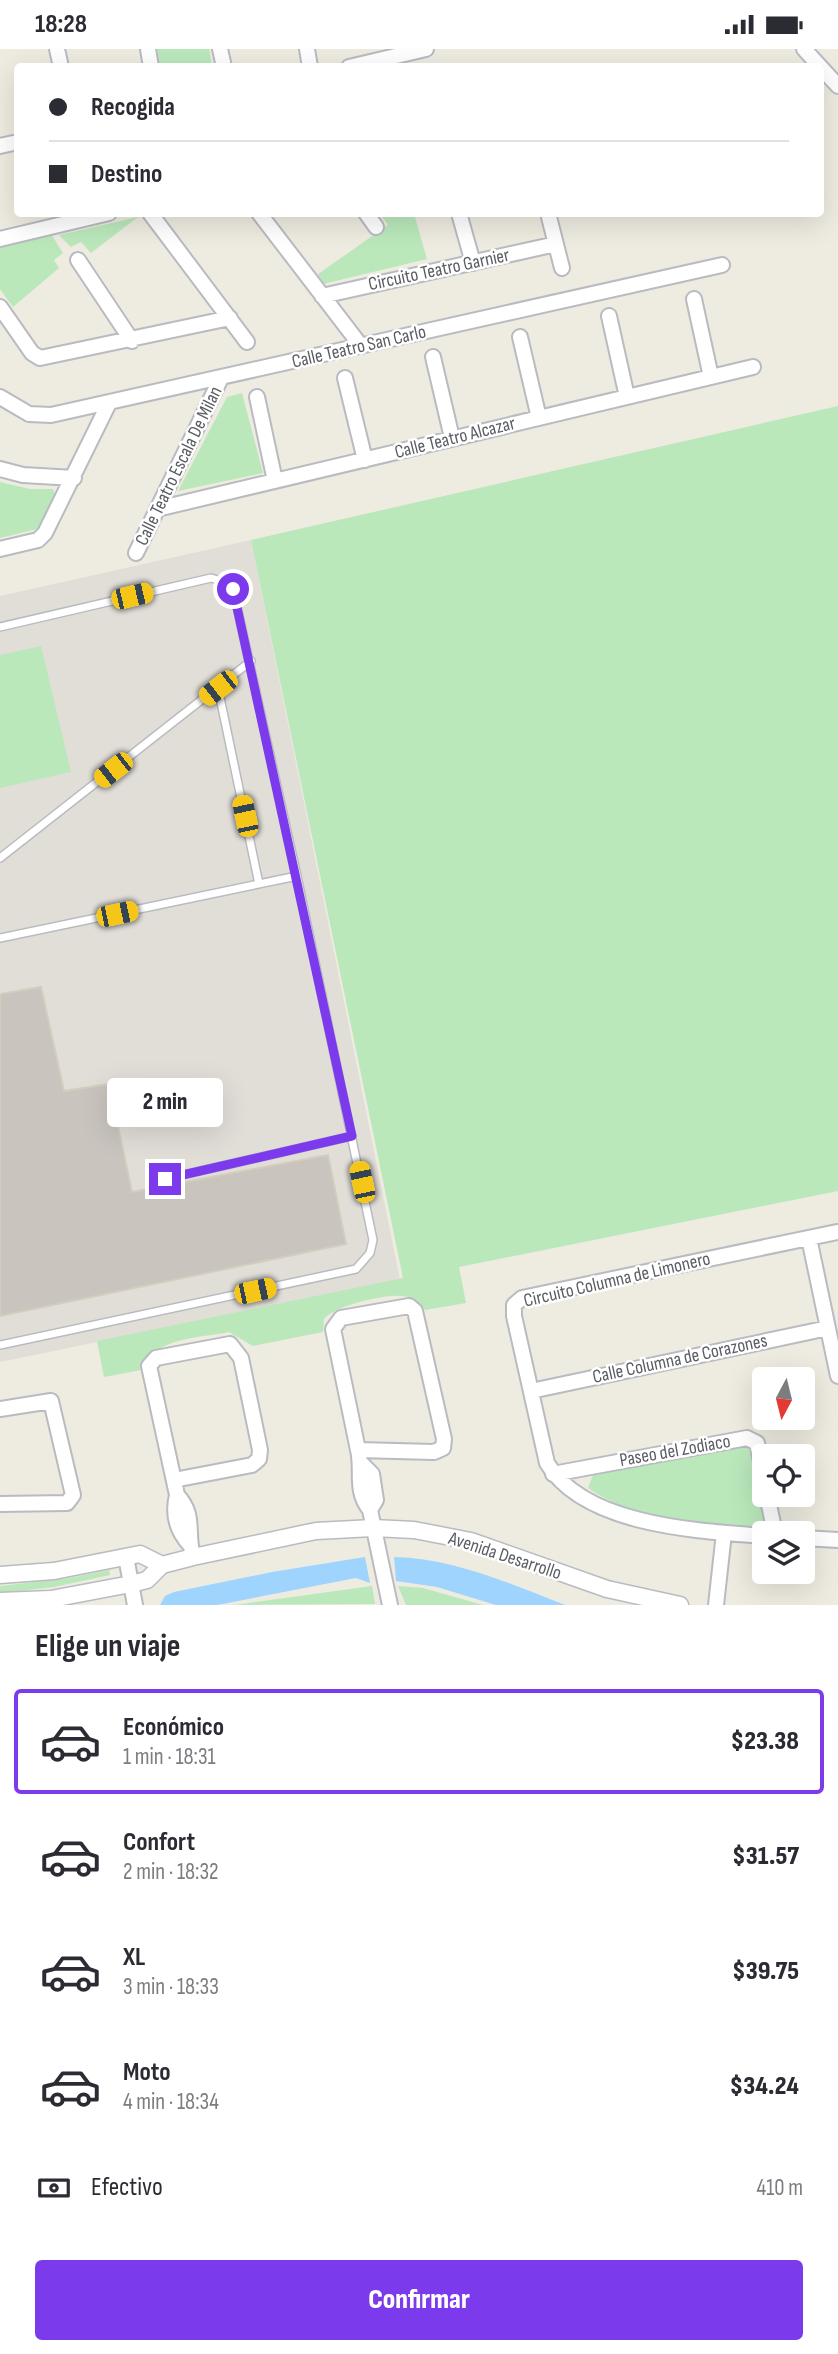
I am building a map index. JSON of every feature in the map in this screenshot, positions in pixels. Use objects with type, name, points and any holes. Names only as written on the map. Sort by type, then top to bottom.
[{"type":"street","points":[[366,63],[426,49]]},
{"type":"street","points":[[804,49],[817,63]]},
{"type":"street","points":[[824,71],[838,86]]},
{"type":"street","points":[[0,239],[92,217]]},
{"type":"street","points":[[153,217],[247,342]]},
{"type":"street","points":[[262,217],[360,347]]},
{"type":"street","points":[[369,217],[376,227]]},
{"type":"street","points":[[460,217],[473,263]]},
{"type":"street","points":[[549,217],[562,268]]},
{"type":"street","name":"Circuito Teatro Garnier","points":[[321,296],[556,244]]},
{"type":"street","points":[[78,260],[132,341]]},
{"type":"street","name":"Calle Teatro San Carlo","points":[[0,397],[19,410],[41,415],[109,403],[722,265]]},
{"type":"street","points":[[694,299],[711,377]]},
{"type":"street","points":[[0,307],[32,353],[40,358],[132,341],[230,318]]},
{"type":"street","points":[[609,316],[627,397]]},
{"type":"street","points":[[520,337],[539,418]]},
{"type":"street","points":[[433,357],[452,438]]},
{"type":"street","name":"Calle Teatro Alcazar","points":[[157,509],[753,367]]},
{"type":"street","name":"Calle Teatro Escala De Milan","points":[[136,553],[221,378]]},
{"type":"street","points":[[345,378],[365,460]]},
{"type":"street","points":[[257,397],[275,481]]},
{"type":"street","points":[[0,549],[42,537],[74,478],[109,403]]},
{"type":"street","points":[[0,469],[23,475],[74,478]]},
{"type":"street","points":[[837,1231],[809,1238],[838,1376]]},
{"type":"street","name":"Circuito Columna de Limonero","points":[[553,1473],[547,1463],[513,1310],[522,1299],[809,1238]]},
{"type":"street","points":[[359,1456],[434,1453],[443,1448],[444,1439],[415,1311],[409,1305],[341,1318],[334,1324],[359,1456],[358,1475],[362,1501],[370,1510],[390,1605]]},
{"type":"street","name":"Calle Columna de Corazones","points":[[531,1391],[828,1328]]},
{"type":"street","points":[[174,1480],[251,1465],[259,1459],[260,1450],[241,1358],[230,1344],[156,1358],[149,1366],[177,1495],[187,1506],[192,1530],[192,1551]]},
{"type":"street","points":[[0,1409],[45,1400],[53,1403],[73,1496],[67,1503],[0,1504]]},
{"type":"street","name":"Paseo del Zodiaco","points":[[553,1473],[747,1438],[757,1444]]},
{"type":"street","points":[[553,1473],[584,1498],[625,1515],[724,1533],[752,1535]]},
{"type":"street","name":"Avenida Desarrollo","points":[[0,1601],[51,1599],[147,1580],[162,1565],[192,1551],[316,1531],[373,1528],[414,1530],[471,1541],[607,1590],[680,1605]]},
{"type":"street","points":[[716,1605],[724,1533]]},
{"type":"street","points":[[815,1539],[838,1540]]},
{"type":"street","name":"Avenida Desarrollo","points":[[0,1575],[54,1571],[142,1555],[162,1565]]},
{"type":"street","points":[[126,1557],[135,1605]]},
{"type":"lane","points":[[0,627],[211,578],[219,579],[233,589],[251,661],[372,1228],[370,1253],[356,1269],[0,1345]]},
{"type":"lane","points":[[0,859],[251,661]]},
{"type":"lane","points":[[218,688],[259,884]]},
{"type":"lane","points":[[0,938],[297,876]]},
{"type":"lane","points":[[165,1179],[352,1136]]},
{"type":"shaded area","points":[[251,540],[400,1280],[0,1362],[0,596]]},
{"type":"green space","points":[[157,49],[209,49],[211,63],[159,63]]},
{"type":"green space","points":[[138,217],[91,253],[81,242],[71,247],[59,235]]},
{"type":"green space","points":[[382,217],[415,217],[427,259],[323,284],[318,274],[388,225]]},
{"type":"green space","points":[[51,234],[63,253],[54,260],[59,268],[13,307],[0,289],[0,245]]},
{"type":"green space","points":[[242,393],[263,473],[178,491],[227,397]]},
{"type":"green space","points":[[838,406],[838,1191],[459,1267],[466,1303],[425,1310],[415,1300],[406,1297],[372,1299],[330,1314],[324,1319],[323,1332],[253,1346],[229,1332],[190,1338],[157,1351],[141,1370],[104,1377],[97,1341],[403,1278],[251,540]]},
{"type":"green space","points":[[0,482],[30,489],[53,489],[56,496],[37,529],[0,538]]},
{"type":"green space","points":[[41,646],[71,772],[0,788],[0,655]]},
{"type":"green space","points":[[748,1445],[752,1462],[752,1507],[763,1507],[766,1521],[752,1521],[752,1527],[699,1523],[652,1515],[608,1500],[588,1488],[593,1475]]},
{"type":"green space","points":[[109,1570],[110,1575],[54,1587],[0,1593],[0,1586],[70,1578]]},
{"type":"green space","points":[[372,1586],[375,1604],[235,1605]]},
{"type":"green space","points":[[398,1586],[423,1588],[483,1605],[406,1605]]},
{"type":"water","points":[[365,1557],[370,1583],[356,1578],[217,1605],[160,1605],[165,1596],[174,1592]]},
{"type":"water","points":[[394,1557],[416,1558],[460,1567],[565,1605],[496,1605],[437,1587],[396,1581]]},
{"type":"building","points":[[41,987],[64,1091],[109,1084],[132,1192],[328,1155],[346,1244],[0,1316],[0,994]]},
{"type":"route","points":[[165,1179],[352,1136],[262,711],[233,589]]}]
